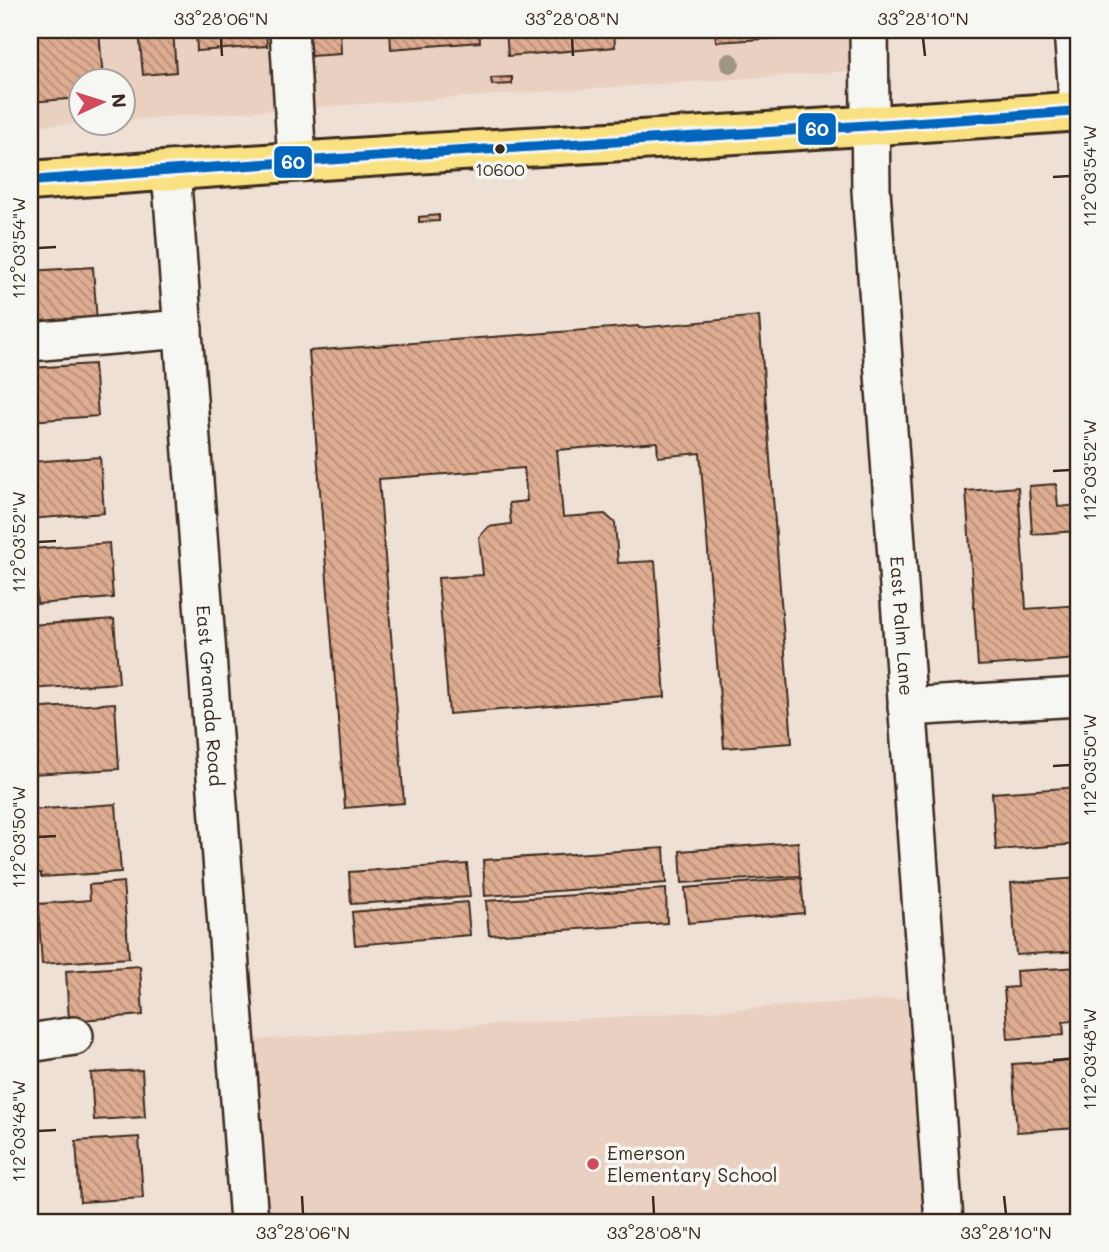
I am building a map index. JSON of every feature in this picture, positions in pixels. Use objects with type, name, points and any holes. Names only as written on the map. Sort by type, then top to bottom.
[{"type":"main road","points":[[30,181],[869,127],[1079,110]]},
{"type":"street","points":[[289,30],[297,162]]},
{"type":"street","name":"East Palm Lane","points":[[869,30],[870,190],[944,1222]]},
{"type":"street","points":[[1073,30],[1079,110]]},
{"type":"street","name":"East Granada Road","points":[[171,170],[249,1222]]},
{"type":"street","points":[[30,342],[183,329]]},
{"type":"street","points":[[907,707],[1079,697]]},
{"type":"street","points":[[30,1043],[74,1036]]},
{"type":"shaded area","points":[[30,30],[850,30],[853,71],[136,119],[136,66],[66,66],[66,124],[30,126]]},
{"type":"shaded area","name":"Emerson Elementary School","points":[[928,997],[944,1222],[249,1222],[236,1041]]},
{"type":"building","points":[[30,30],[99,30],[102,66],[66,66],[66,99],[30,102]]},
{"type":"building","points":[[139,30],[173,30],[176,72],[143,75]]},
{"type":"building","points":[[196,30],[266,30],[267,46],[197,51]]},
{"type":"building","points":[[309,30],[340,30],[341,54],[310,56]]},
{"type":"building","points":[[390,30],[479,30],[480,42],[391,49]]},
{"type":"building","points":[[506,30],[614,30],[615,47],[508,56]]},
{"type":"building","points":[[715,30],[794,30],[794,37],[716,42]]},
{"type":"building","points":[[512,77],[512,84],[492,85],[491,78]]},
{"type":"building","points":[[439,215],[439,221],[419,222],[419,217]]},
{"type":"building","points":[[93,267],[97,322],[30,327],[30,271]]},
{"type":"building","points":[[759,316],[792,743],[724,748],[700,453],[658,457],[657,442],[557,450],[563,517],[605,514],[615,523],[618,563],[655,561],[665,697],[449,714],[438,578],[483,575],[479,537],[488,527],[511,524],[509,503],[527,501],[524,468],[379,479],[404,803],[345,808],[309,351],[639,328]]},
{"type":"building","points":[[94,364],[98,416],[30,421],[30,368]]},
{"type":"building","points":[[100,457],[104,513],[30,519],[30,462]]},
{"type":"building","points":[[1056,484],[1058,507],[1079,505],[1079,531],[1032,534],[1029,486]]},
{"type":"building","points":[[1018,487],[1026,609],[1079,605],[1079,659],[978,666],[966,491]]},
{"type":"building","points":[[109,543],[113,598],[37,604],[33,549]]},
{"type":"building","points":[[114,619],[119,683],[30,689],[30,625]]},
{"type":"building","points":[[115,703],[119,769],[32,774],[30,709]]},
{"type":"building","points":[[1079,787],[1079,844],[996,850],[992,793]]},
{"type":"building","points":[[116,804],[121,872],[41,877],[41,873],[30,873],[30,810]]},
{"type":"building","points":[[798,842],[800,876],[682,883],[680,851]]},
{"type":"building","points":[[664,848],[666,883],[485,896],[483,860]]},
{"type":"building","points":[[467,864],[470,897],[351,904],[349,872]]},
{"type":"building","points":[[801,878],[804,913],[688,923],[685,888]]},
{"type":"building","points":[[1079,878],[1079,951],[1016,955],[1011,883]]},
{"type":"building","points":[[123,882],[129,958],[42,964],[38,904],[90,900],[89,885]]},
{"type":"building","points":[[666,889],[667,923],[489,935],[486,901]]},
{"type":"building","points":[[467,902],[470,935],[355,945],[352,912]]},
{"type":"building","points":[[140,966],[143,1015],[69,1021],[66,971]]},
{"type":"building","points":[[1079,967],[1079,1020],[1063,1022],[1064,1035],[1008,1039],[1004,988],[1017,987],[1016,971]]},
{"type":"building","points":[[1079,1060],[1079,1128],[1017,1132],[1012,1064]]},
{"type":"building","points":[[142,1070],[145,1117],[94,1120],[91,1073]]},
{"type":"building","points":[[139,1137],[143,1198],[80,1202],[76,1141]]},
{"type":"transit line","name":"60","points":[[31,181],[1079,111]]},
{"type":"place","name":"10600","points":[[500,149]]},
{"type":"place","name":"Emerson Elementary School","points":[[593,1164]]}]
